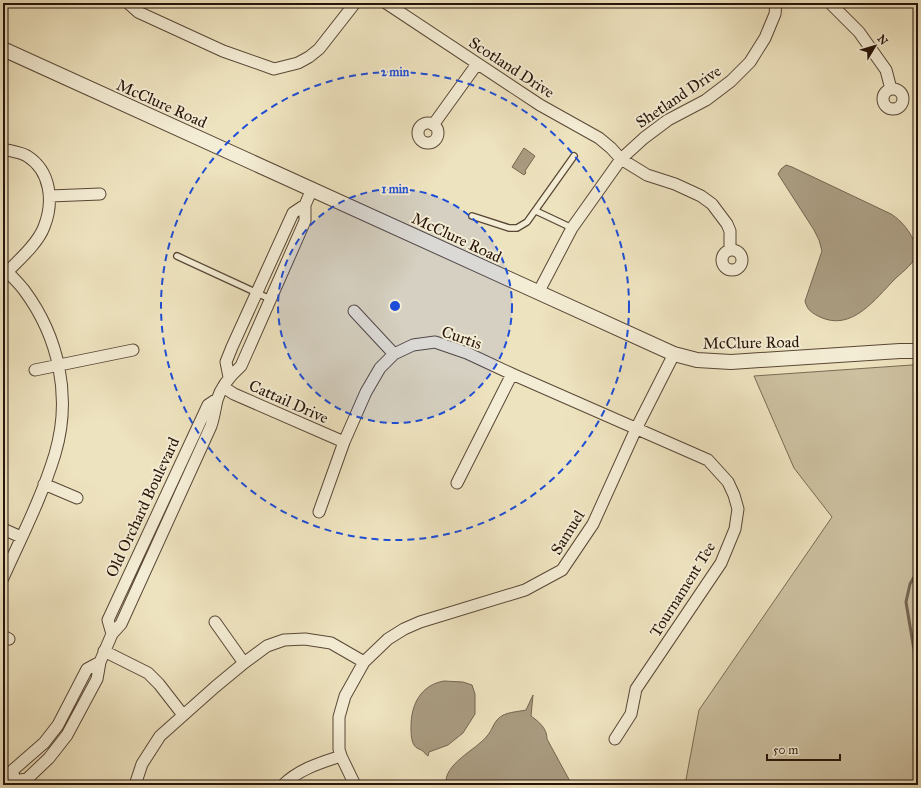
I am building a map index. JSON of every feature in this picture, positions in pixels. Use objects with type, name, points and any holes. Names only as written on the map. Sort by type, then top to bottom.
[{"type":"street","points":[[128,3],[138,12],[223,51],[274,68],[298,63],[319,49],[355,3]]},
{"type":"street","name":"Scotland Drive","points":[[386,3],[540,105],[599,138],[621,159],[647,175],[675,184],[701,196],[712,204],[727,224],[730,231],[730,249]]},
{"type":"street","name":"Shetland Drive","points":[[538,293],[572,228],[621,159],[644,138],[668,120],[706,100],[731,82],[750,62],[765,38],[775,14],[776,3]]},
{"type":"street","points":[[830,3],[859,32],[886,70],[890,89]]},
{"type":"street","name":"McClure Road","points":[[3,50],[674,354],[697,360],[732,362],[918,351]]},
{"type":"street","points":[[433,124],[477,64]]},
{"type":"street","points":[[3,149],[26,155],[39,165],[46,178],[50,196],[44,228],[21,258],[5,270],[23,289],[34,306],[51,340],[59,365],[63,392],[62,418],[55,454],[44,484],[3,578]]},
{"type":"street","name":"Old Orchard Boulevard","points":[[8,783],[27,779],[49,758],[67,735],[97,679],[102,657],[112,634],[121,624],[211,426],[218,399],[223,387],[229,377],[240,366],[305,221],[305,204],[312,189]]},
{"type":"street","points":[[50,196],[100,194]]},
{"type":"street","name":"Old Orchard Boulevard","points":[[229,377],[226,362],[293,213],[305,204]]},
{"type":"street","points":[[354,311],[394,354]]},
{"type":"street","name":"Curtis","points":[[319,512],[344,442],[366,392],[380,368],[394,354],[413,345],[435,342],[467,353],[636,429]]},
{"type":"street","points":[[35,370],[133,350]]},
{"type":"street","name":"Samuel","points":[[355,785],[339,749],[339,717],[345,696],[364,662],[388,640],[404,629],[420,622],[526,590],[562,570],[593,524],[636,429],[674,354]]},
{"type":"street","points":[[457,483],[512,374]]},
{"type":"street","name":"Cattail Drive","points":[[223,387],[234,394],[344,442]]},
{"type":"street","name":"Tournament Tee","points":[[615,739],[631,714],[636,689],[721,563],[735,529],[738,509],[728,482],[708,460],[636,429]]},
{"type":"street","points":[[44,484],[77,498]]},
{"type":"street","points":[[3,529],[21,537]]},
{"type":"street","points":[[215,622],[244,663]]},
{"type":"street","points":[[136,785],[142,764],[160,736],[244,663],[267,646],[284,640],[305,639],[331,643],[364,662]]},
{"type":"street","points":[[102,657],[148,673],[160,684],[183,715]]},
{"type":"street","points":[[283,785],[289,779],[314,765],[341,756]]},
{"type":"lane","points":[[472,216],[509,228],[518,228],[527,222],[536,211],[574,156]]},
{"type":"lane","points":[[536,211],[572,228]]},
{"type":"lane","points":[[177,256],[270,298]]},
{"type":"shaded area","points":[[524,148],[535,156],[524,175],[512,167]]},
{"type":"shaded area","points":[[786,165],[891,214],[901,222],[913,240],[916,253],[911,264],[871,304],[853,317],[842,320],[832,320],[820,317],[810,311],[806,304],[805,301],[822,251],[814,230],[778,174]]},
{"type":"shaded area","points":[[918,365],[918,785],[685,785],[699,710],[832,517],[794,468],[754,376]]},
{"type":"shaded area","points":[[444,681],[463,682],[472,685],[475,694],[475,714],[463,733],[448,745],[429,752],[428,756],[417,748],[412,741],[411,719],[415,703],[423,691],[436,683]]},
{"type":"shaded area","points":[[533,695],[531,716],[544,728],[547,739],[572,785],[446,785],[446,777],[450,770],[461,758],[487,736],[497,720],[504,714],[526,710]]},
{"type":"waterway","points":[[918,570],[910,584],[906,602],[914,650],[916,706],[918,714]]}]
